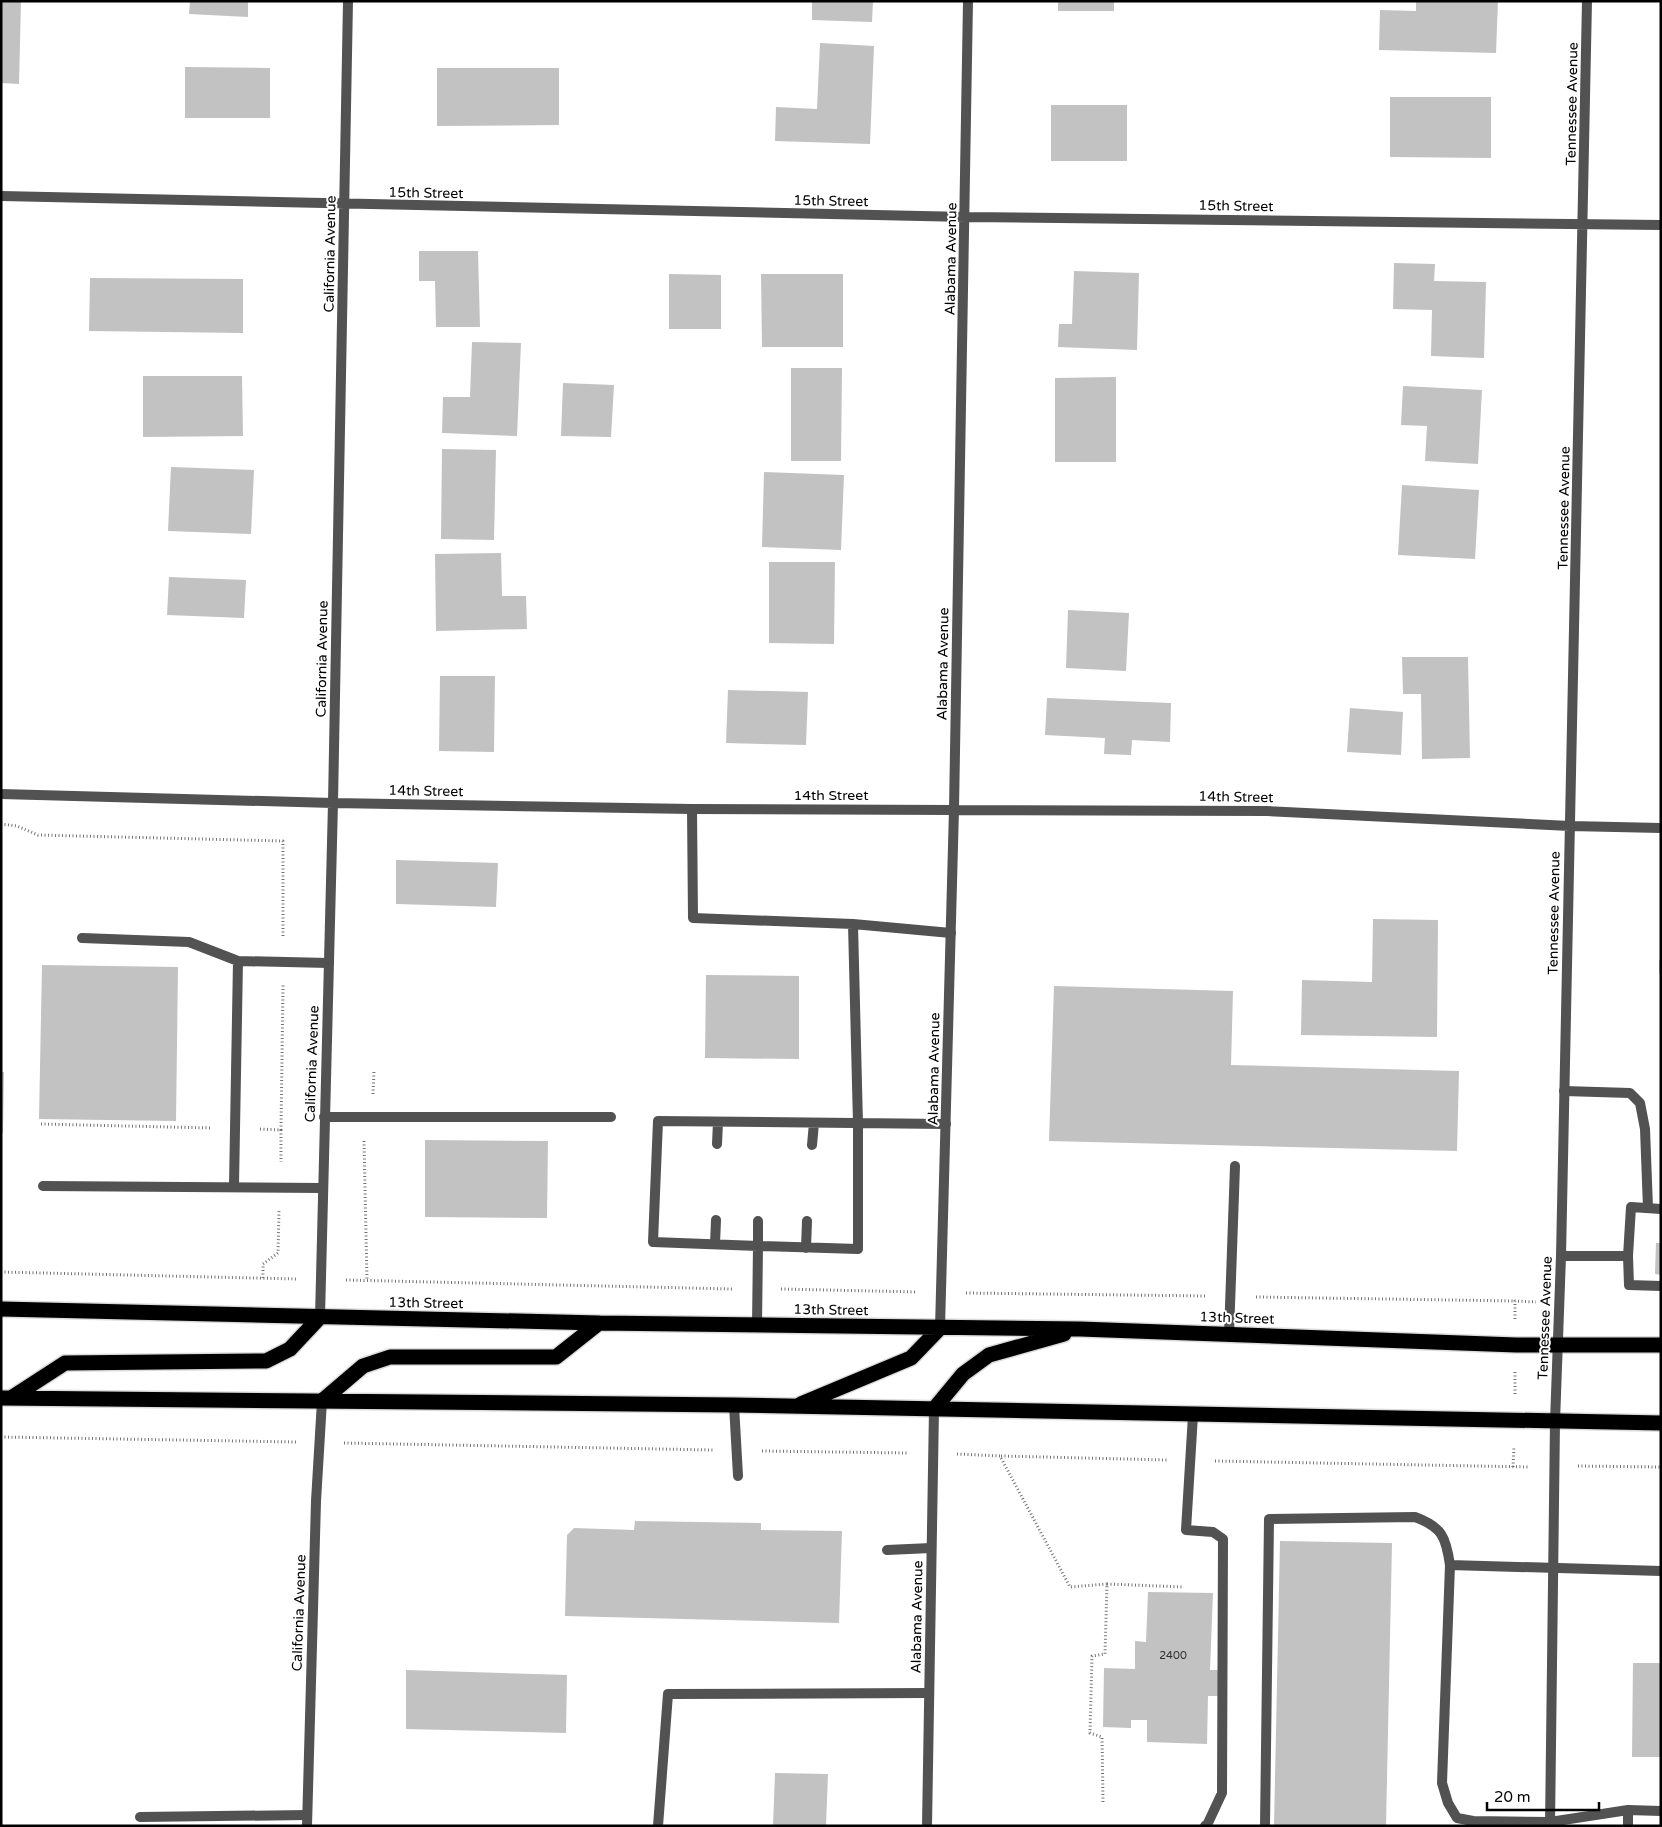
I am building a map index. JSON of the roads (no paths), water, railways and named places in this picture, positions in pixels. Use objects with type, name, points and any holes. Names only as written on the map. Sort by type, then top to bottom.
[{"type":"highway","name":"13th Street","points":[[1,1309],[320,1318],[1080,1329],[1558,1345],[1661,1345]]},
{"type":"highway","points":[[6,1398],[65,1363],[266,1361],[290,1349],[320,1318]]},
{"type":"highway","points":[[322,1401],[363,1366],[390,1357],[556,1357],[599,1323]]},
{"type":"highway","points":[[795,1406],[911,1358],[940,1328]]},
{"type":"highway","points":[[934,1409],[962,1374],[990,1356],[1080,1329]]},
{"type":"highway","points":[[6,1398],[795,1406],[1661,1423]]},
{"type":"street","name":"California Avenue","points":[[320,1318],[333,803],[348,1]]},
{"type":"street","name":"Alabama Avenue","points":[[940,1328],[954,809],[966,218],[968,1]]},
{"type":"street","name":"Tennessee Avenue","points":[[1550,1824],[1554,1466],[1561,1256],[1584,223],[1587,1]]},
{"type":"street","name":"15th Street","points":[[1,196],[966,218],[1661,225]]},
{"type":"street","name":"14th Street","points":[[1,794],[333,803],[692,809],[1267,811],[1570,826],[1661,828]]},
{"type":"street","points":[[692,809],[693,918],[854,924],[951,933]]},
{"type":"street","points":[[854,924],[858,1124],[858,1249],[654,1242],[658,1121],[858,1124],[946,1124]]},
{"type":"street","points":[[82,938],[189,942],[238,961],[329,963]]},
{"type":"street","points":[[234,1186],[238,961]]},
{"type":"street","points":[[1564,1091],[1630,1093],[1640,1103],[1645,1128],[1648,1208]]},
{"type":"street","points":[[324,1117],[611,1117]]},
{"type":"street","points":[[717,1144],[718,1122]]},
{"type":"street","points":[[812,1145],[814,1123]]},
{"type":"street","points":[[1229,1334],[1235,1166]]},
{"type":"street","points":[[43,1186],[322,1188]]},
{"type":"street","points":[[1661,1209],[1631,1207],[1628,1256],[1629,1285],[1661,1286]]},
{"type":"street","points":[[715,1244],[716,1220]]},
{"type":"street","points":[[757,1325],[758,1221]]},
{"type":"street","points":[[806,1248],[807,1222]]},
{"type":"street","points":[[1561,1256],[1628,1256]]},
{"type":"street","name":"California Avenue","points":[[307,1826],[319,1443],[322,1401]]},
{"type":"street","points":[[734,1406],[738,1476]]},
{"type":"street","name":"Alabama Avenue","points":[[927,1826],[934,1409]]},
{"type":"street","points":[[1193,1415],[1186,1530],[1213,1532],[1223,1539],[1222,1792],[1208,1823],[1204,1826]]},
{"type":"street","points":[[1265,1826],[1269,1519],[1415,1517],[1431,1523],[1439,1529],[1447,1544],[1450,1565],[1442,1783],[1448,1803],[1457,1818],[1473,1824],[1550,1824],[1628,1810],[1661,1811]]},
{"type":"street","points":[[888,1550],[931,1548]]},
{"type":"street","points":[[1450,1565],[1661,1571]]},
{"type":"street","points":[[658,1826],[668,1694],[929,1693]]},
{"type":"street","points":[[1628,1810],[1628,1826]]},
{"type":"street","points":[[140,1817],[307,1815]]}]
